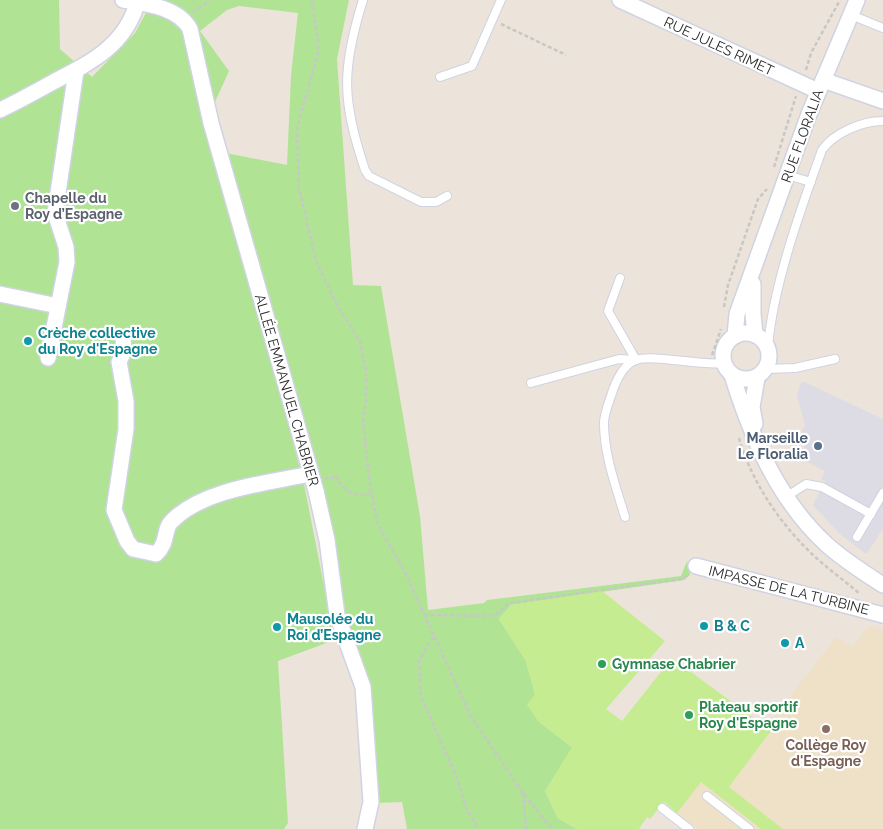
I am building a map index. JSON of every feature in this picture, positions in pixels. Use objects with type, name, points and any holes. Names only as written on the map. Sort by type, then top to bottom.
[{"type":"street","name":"RUE JULES RIMET","points":[[620,0],[820,85],[883,101]]},
{"type":"street","name":"RUE FLORALIA","points":[[735,336],[737,314],[753,274],[780,172],[857,0]]},
{"type":"street","points":[[0,110],[95,61],[115,44],[129,24],[133,1],[175,13],[184,19]]},
{"type":"street","name":"ALLÉE EMMANUEL CHABRIER","points":[[184,19],[190,28],[211,123],[314,475],[327,540],[337,615],[363,687],[371,802],[365,829]]},
{"type":"street","points":[[48,358],[68,262],[66,247],[55,213],[76,71]]},
{"type":"street","name":"RUE FLORALIA","points":[[753,274],[752,314],[756,335]]},
{"type":"street","points":[[0,294],[58,306]]},
{"type":"street","points":[[761,450],[752,408],[761,374],[770,354],[768,347],[756,335],[742,333],[735,336],[725,348],[722,365],[761,450],[786,497],[801,518],[825,543],[854,566],[883,585]]},
{"type":"street","points":[[123,338],[124,351],[118,362],[126,401],[126,429],[114,510],[127,541],[133,548],[156,554],[164,547],[170,522],[186,510],[206,500],[221,494],[314,475]]},
{"type":"street","points":[[722,365],[748,380],[761,374]]},
{"type":"street","name":"IMPASSE DE LA TURBINE","points":[[696,566],[883,615]]},
{"type":"lane","points":[[362,0],[351,36],[346,67],[352,129],[365,170],[369,176],[421,202],[436,202],[447,196]]},
{"type":"lane","points":[[440,77],[472,66],[501,0]]},
{"type":"lane","points":[[851,15],[883,28]]},
{"type":"lane","points":[[768,347],[770,322],[810,182],[822,150],[829,140],[859,126],[883,121]]},
{"type":"lane","points":[[780,172],[810,182]]},
{"type":"lane","points":[[620,278],[608,311],[636,360]]},
{"type":"lane","points":[[531,383],[619,359],[656,359],[722,365]]},
{"type":"lane","points":[[761,374],[835,359]]},
{"type":"lane","points":[[625,517],[606,451],[604,421],[617,379],[628,365],[636,360]]},
{"type":"lane","points":[[786,497],[806,484],[822,487],[871,514]]},
{"type":"lane","points":[[856,537],[883,493]]},
{"type":"lane","points":[[707,796],[749,829]]},
{"type":"lane","points":[[662,808],[689,829]]},
{"type":"path","points":[[184,19],[210,0]]},
{"type":"path","points":[[312,0],[319,50],[297,128],[299,188],[316,261],[338,307],[360,341],[366,371],[366,401],[363,419],[377,523],[406,574],[469,712],[523,793],[552,829]]},
{"type":"path","points":[[805,75],[812,53],[840,0]]},
{"type":"path","points":[[493,20],[566,55]]},
{"type":"path","points":[[780,172],[798,92]]},
{"type":"path","points":[[724,309],[728,285],[758,199],[768,187]]},
{"type":"path","points":[[722,324],[722,365]]},
{"type":"path","points":[[314,475],[332,478],[333,474],[352,494],[358,496],[372,494]]},
{"type":"path","points":[[424,615],[495,615],[509,602],[682,579],[696,566]]},
{"type":"path","points":[[433,636],[419,661],[421,697],[458,780],[466,808],[479,829]]},
{"type":"path","points":[[523,793],[526,829]]},
{"type":"shaded area","points":[[802,381],[883,419],[883,529],[866,554],[840,534],[813,505],[825,481],[821,479],[825,471],[799,458],[807,442],[799,437],[805,426],[797,395]]},
{"type":"shaded area","name":"Collège Roy d'Espagne","points":[[869,626],[883,629],[883,829],[783,829],[729,787],[771,732],[766,727],[836,637],[852,647]]},
{"type":"shaded area","points":[[701,782],[761,829],[698,829],[677,813]]},
{"type":"green space","points":[[0,0],[59,0],[60,49],[92,77],[135,33],[148,9],[170,17],[184,31],[211,153],[252,289],[304,484],[329,611],[337,639],[278,661],[288,823],[284,829],[0,829]]},
{"type":"green space","points":[[158,0],[349,0],[337,59],[353,285],[381,286],[420,516],[428,610],[484,603],[487,600],[681,576],[687,561],[690,575],[684,580],[511,605],[499,619],[526,661],[535,694],[538,721],[573,748],[545,791],[558,818],[577,829],[407,829],[402,802],[377,803],[347,629],[226,153],[287,165],[291,75],[298,13],[239,6],[227,10],[200,31],[229,71],[215,102],[197,33]]},
{"type":"green space","name":"Plateau sportif Roy d'Espagne","points":[[602,591],[665,641],[606,709],[622,721],[672,658],[771,731],[729,787],[783,829],[761,829],[701,782],[677,813],[664,802],[650,819],[647,817],[639,829],[577,829],[558,818],[545,791],[572,747],[538,721],[527,705],[535,694],[526,661],[499,619],[511,605]]},
{"type":"place","name":"Chapelle du Roy d’Espagne","points":[[15,206]]},
{"type":"place","name":"Crèche collective du Roy d'Espagne","points":[[28,341]]},
{"type":"place","name":"Marseille Le Floralia","points":[[818,446]]},
{"type":"place","name":"B & C","points":[[704,626]]},
{"type":"place","name":"Mausolée du Roi d’Espagne","points":[[277,627]]},
{"type":"place","name":"A","points":[[785,643]]},
{"type":"place","name":"Gymnase Chabrier","points":[[602,664]]},
{"type":"place","name":"Plateau sportif Roy d'Espagne","points":[[689,715]]},
{"type":"place","name":"Collège Roy d'Espagne","points":[[826,729]]}]
